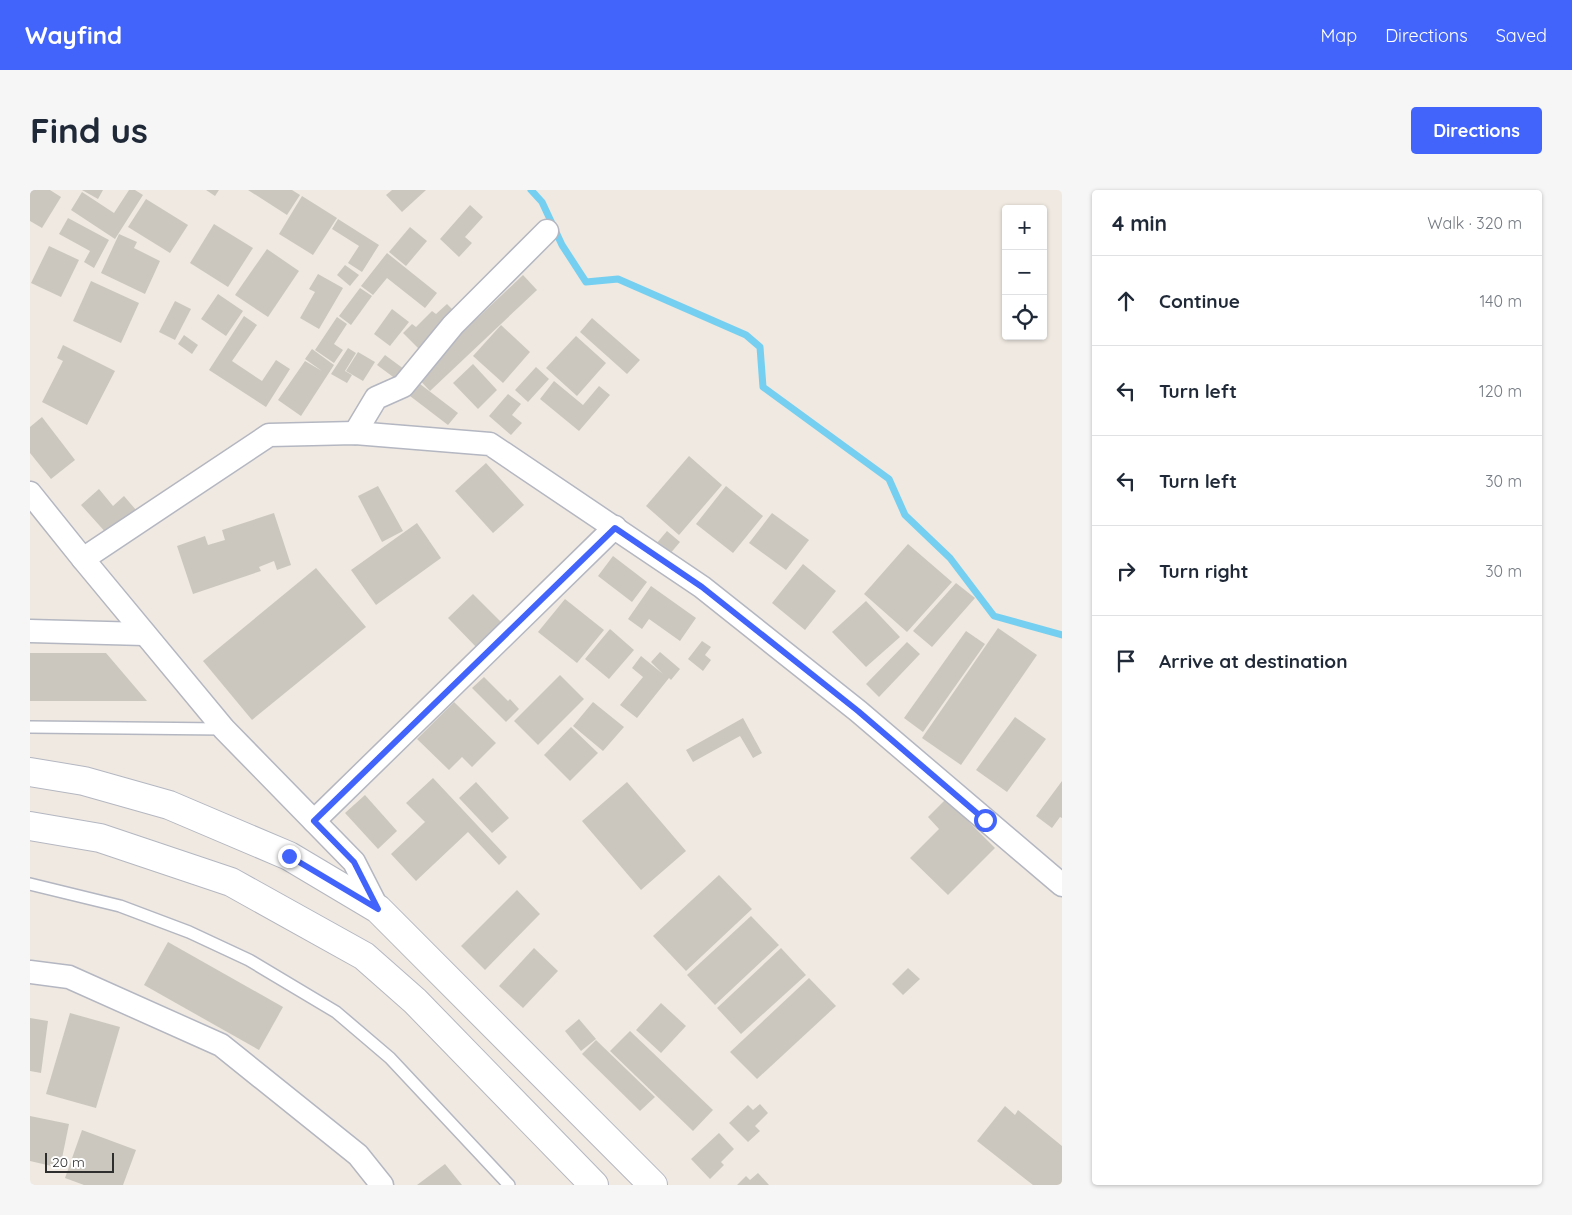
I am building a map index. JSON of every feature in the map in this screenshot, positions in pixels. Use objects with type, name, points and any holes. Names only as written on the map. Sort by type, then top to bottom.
[{"type":"street","points":[[355,433],[376,398],[403,386],[453,325],[547,231]]},
{"type":"street","points":[[83,559],[269,434],[355,433],[490,444],[702,587],[858,711],[1062,885]]},
{"type":"street","points":[[30,493],[224,729],[354,862],[378,909]]},
{"type":"street","points":[[314,821],[615,528]]},
{"type":"street","points":[[30,631],[145,634]]},
{"type":"street","points":[[30,772],[84,781],[169,805],[289,856],[378,909],[653,1185]]},
{"type":"street","points":[[30,826],[100,838],[232,882],[364,956],[415,1001],[594,1185]]},
{"type":"street","points":[[30,972],[69,977],[221,1045],[358,1155],[382,1185]]},
{"type":"lane","points":[[30,727],[224,729]]},
{"type":"lane","points":[[30,884],[120,906],[189,932],[249,960],[336,1012],[390,1058],[509,1185]]},
{"type":"building","points":[[30,190],[50,190],[61,197],[42,228],[30,221]]},
{"type":"building","points":[[82,190],[103,190],[98,199]]},
{"type":"building","points":[[129,190],[135,190],[143,195],[115,239],[71,210],[82,192],[114,213]]},
{"type":"building","points":[[206,190],[219,190],[215,196]]},
{"type":"building","points":[[248,190],[292,190],[300,195],[287,215]]},
{"type":"building","points":[[392,190],[426,190],[402,212],[386,195]]},
{"type":"building","points":[[302,196],[337,218],[313,255],[279,234]]},
{"type":"building","points":[[146,199],[188,225],[170,253],[128,227]]},
{"type":"building","points":[[470,205],[483,217],[465,237],[472,243],[459,257],[440,239]]},
{"type":"building","points":[[68,218],[109,240],[94,268],[84,262],[90,251],[59,234]]},
{"type":"building","points":[[338,219],[379,245],[362,272],[348,263],[359,246],[332,229]]},
{"type":"building","points":[[214,224],[253,248],[228,287],[190,263]]},
{"type":"building","points":[[410,227],[427,241],[406,266],[389,252]]},
{"type":"building","points":[[119,234],[137,242],[134,248],[160,261],[145,294],[101,273]]},
{"type":"building","points":[[49,246],[79,260],[61,297],[31,283]]},
{"type":"building","points":[[267,249],[299,271],[268,317],[235,295]]},
{"type":"building","points":[[387,253],[437,293],[425,308],[387,278],[373,295],[361,286]]},
{"type":"building","points":[[345,265],[359,275],[350,286],[337,275]]},
{"type":"building","points":[[318,274],[343,288],[319,329],[300,318],[315,292],[309,289]]},
{"type":"building","points":[[523,275],[537,290],[430,391],[416,376]]},
{"type":"building","points":[[91,281],[139,303],[121,343],[73,321]]},
{"type":"building","points":[[360,288],[372,296],[351,325],[339,316]]},
{"type":"building","points":[[218,294],[243,311],[226,336],[201,319]]},
{"type":"building","points":[[175,301],[191,309],[175,340],[159,332]]},
{"type":"building","points":[[447,304],[457,314],[421,351],[403,333],[412,324],[416,327],[432,311],[436,314]]},
{"type":"building","points":[[392,309],[409,322],[390,346],[374,334]]},
{"type":"building","points":[[244,316],[257,325],[232,361],[262,381],[276,360],[290,369],[266,407],[209,370]]},
{"type":"building","points":[[337,317],[347,324],[334,344],[343,350],[334,363],[315,350]]},
{"type":"building","points":[[592,318],[640,360],[627,374],[580,332]]},
{"type":"building","points":[[501,325],[530,352],[503,383],[473,356]]},
{"type":"building","points":[[184,335],[198,345],[192,354],[178,344]]},
{"type":"building","points":[[576,336],[606,363],[577,396],[546,368]]},
{"type":"building","points":[[63,345],[115,371],[87,425],[42,402],[63,361],[57,358]]},
{"type":"building","points":[[348,348],[356,353],[345,371],[352,375],[347,383],[331,374]]},
{"type":"building","points":[[312,349],[334,365],[301,416],[278,400],[305,361],[322,371],[305,359]]},
{"type":"building","points":[[358,352],[375,362],[363,381],[346,371]]},
{"type":"building","points":[[385,355],[408,372],[400,382],[377,365]]},
{"type":"building","points":[[473,364],[497,390],[478,409],[453,383]]},
{"type":"building","points":[[536,367],[549,379],[528,402],[515,390]]},
{"type":"building","points":[[554,381],[583,405],[599,386],[610,395],[579,431],[540,399]]},
{"type":"building","points":[[420,384],[458,413],[448,425],[410,396]]},
{"type":"building","points":[[508,394],[521,404],[512,415],[522,423],[511,435],[489,416]]},
{"type":"building","points":[[42,417],[75,460],[51,479],[30,453],[30,427]]},
{"type":"building","points":[[689,456],[722,485],[679,535],[646,506]]},
{"type":"building","points":[[486,463],[524,505],[493,533],[455,491]]},
{"type":"building","points":[[378,486],[403,531],[382,542],[358,496]]},
{"type":"building","points":[[726,486],[763,516],[733,553],[696,524]]},
{"type":"building","points":[[99,489],[113,506],[124,496],[136,510],[108,535],[81,505]]},
{"type":"building","points":[[274,513],[291,565],[277,570],[274,561],[259,567],[261,571],[193,594],[177,546],[205,536],[208,545],[225,540],[222,530]]},
{"type":"building","points":[[772,513],[809,540],[786,570],[749,543]]},
{"type":"building","points":[[417,523],[441,558],[376,605],[351,570]]},
{"type":"building","points":[[667,531],[680,542],[669,555],[656,544]]},
{"type":"building","points":[[908,544],[952,582],[907,632],[864,594]]},
{"type":"building","points":[[613,556],[647,582],[632,602],[598,576]]},
{"type":"building","points":[[803,564],[836,591],[805,630],[772,603]]},
{"type":"building","points":[[316,568],[366,627],[252,720],[203,661]]},
{"type":"building","points":[[956,583],[975,598],[932,647],[913,631]]},
{"type":"building","points":[[651,586],[696,618],[680,641],[649,619],[642,629],[628,619]]},
{"type":"building","points":[[473,594],[504,625],[479,650],[448,618]]},
{"type":"building","points":[[565,599],[604,630],[577,663],[538,632]]},
{"type":"building","points":[[866,601],[900,637],[866,667],[832,632]]},
{"type":"building","points":[[998,628],[1037,655],[961,765],[922,738]]},
{"type":"building","points":[[610,629],[634,650],[609,679],[585,659]]},
{"type":"building","points":[[966,631],[985,644],[923,732],[904,718]]},
{"type":"building","points":[[702,641],[711,647],[705,655],[711,660],[703,671],[688,659]]},
{"type":"building","points":[[907,642],[920,654],[879,697],[866,684]]},
{"type":"building","points":[[660,652],[680,669],[671,680],[669,678],[637,718],[620,705],[643,677],[632,668],[641,656],[663,674],[651,662]]},
{"type":"building","points":[[30,653],[106,653],[147,701],[30,701]]},
{"type":"building","points":[[560,675],[584,699],[538,745],[514,721]]},
{"type":"building","points":[[484,677],[508,701],[510,699],[519,709],[506,722],[472,688]]},
{"type":"building","points":[[454,702],[496,743],[472,767],[462,757],[449,770],[417,739]]},
{"type":"building","points":[[593,702],[624,727],[603,751],[573,726]]},
{"type":"building","points":[[1015,717],[1046,739],[1007,792],[976,770]]},
{"type":"building","points":[[743,718],[762,753],[753,758],[740,736],[693,762],[686,750]]},
{"type":"building","points":[[571,727],[598,753],[570,781],[544,755]]},
{"type":"building","points":[[433,778],[507,857],[499,865],[468,832],[416,881],[391,854],[425,822],[406,803]]},
{"type":"building","points":[[1062,781],[1062,818],[1060,817],[1052,828],[1036,816]]},
{"type":"building","points":[[476,782],[509,818],[492,833],[459,798]]},
{"type":"building","points":[[627,782],[686,851],[641,890],[582,821]]},
{"type":"building","points":[[365,795],[397,831],[378,849],[345,813]]},
{"type":"building","points":[[946,799],[995,848],[948,895],[910,858],[939,829],[928,817]]},
{"type":"building","points":[[719,875],[752,909],[686,971],[653,936]]},
{"type":"building","points":[[517,890],[540,914],[485,970],[461,946]]},
{"type":"building","points":[[751,916],[779,945],[715,1005],[687,975]]},
{"type":"building","points":[[168,942],[283,1007],[259,1050],[144,985]]},
{"type":"building","points":[[534,948],[558,971],[523,1008],[499,986]]},
{"type":"building","points":[[781,948],[806,975],[741,1034],[717,1008]]},
{"type":"building","points":[[908,968],[920,979],[903,995],[892,984]]},
{"type":"building","points":[[809,978],[836,1006],[757,1079],[730,1052]]},
{"type":"building","points":[[661,1003],[686,1026],[661,1053],[636,1030]]},
{"type":"building","points":[[70,1013],[120,1027],[96,1108],[46,1094]]},
{"type":"building","points":[[30,1018],[48,1021],[41,1073],[30,1071]]},
{"type":"building","points":[[579,1019],[596,1039],[581,1051],[565,1031]]},
{"type":"building","points":[[630,1031],[713,1110],[693,1131],[610,1051]]},
{"type":"building","points":[[596,1040],[655,1097],[640,1111],[582,1054]]},
{"type":"building","points":[[760,1104],[768,1113],[755,1126],[760,1131],[748,1142],[729,1123],[748,1105],[753,1110]]},
{"type":"building","points":[[1005,1106],[1015,1115],[1018,1110],[1062,1146],[1062,1185],[1033,1185],[977,1141]]},
{"type":"building","points":[[30,1116],[69,1124],[60,1168],[30,1161]]},
{"type":"building","points":[[82,1130],[136,1150],[123,1185],[84,1185],[65,1178]]},
{"type":"building","points":[[719,1133],[734,1149],[721,1162],[724,1165],[710,1179],[691,1159]]},
{"type":"building","points":[[445,1164],[462,1185],[417,1185]]},
{"type":"building","points":[[758,1173],[769,1185],[737,1185],[746,1176],[750,1180]]},
{"type":"waterway","points":[[531,190],[542,202],[562,245],[586,282],[618,279],[746,335],[760,347],[763,387],[889,479],[905,515],[950,558],[994,616],[1062,635]]},
{"type":"route","points":[[289,856],[378,909],[354,862],[314,821],[615,528],[702,587],[858,711],[985,820]]}]
